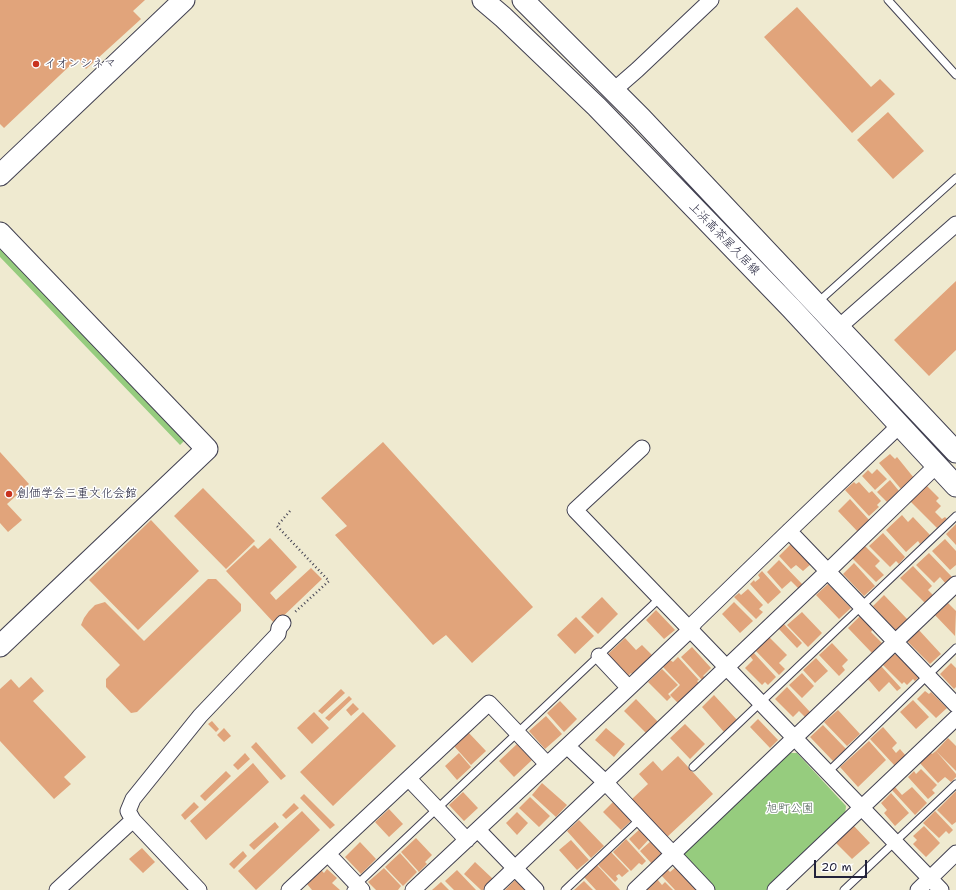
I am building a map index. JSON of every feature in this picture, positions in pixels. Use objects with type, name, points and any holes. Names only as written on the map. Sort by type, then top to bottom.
[{"type":"main road","points":[[0,175],[184,0]]},
{"type":"main road","name":"上浜高茶屋久居線","points":[[483,0],[503,17],[597,107],[791,308],[956,486]]},
{"type":"main road","name":"上浜高茶屋久居線","points":[[523,0],[614,90],[956,452]]},
{"type":"main road","points":[[597,107],[614,90]]},
{"type":"main road","points":[[0,233],[207,449],[0,646]]},
{"type":"street","points":[[614,90],[711,0]]},
{"type":"street","points":[[839,327],[956,224]]},
{"type":"street","points":[[413,890],[690,630],[695,622],[900,425]]},
{"type":"street","points":[[642,448],[575,510],[941,890]]},
{"type":"street","points":[[492,890],[828,571],[937,465]]},
{"type":"street","points":[[789,531],[956,705]]},
{"type":"street","points":[[635,890],[956,584]]},
{"type":"street","points":[[199,890],[133,820],[128,811],[132,798],[200,716],[278,634],[279,628],[283,623]]},
{"type":"street","points":[[599,656],[629,688]]},
{"type":"street","points":[[290,890],[489,703],[547,764]]},
{"type":"street","points":[[775,890],[956,718]]},
{"type":"street","points":[[568,746],[606,783],[705,889]]},
{"type":"street","points":[[409,779],[466,840]]},
{"type":"street","points":[[57,890],[133,820]]},
{"type":"street","points":[[478,830],[536,890]]},
{"type":"street","points":[[918,890],[956,853]]},
{"type":"street","points":[[328,854],[357,888]]},
{"type":"lane","points":[[888,0],[956,76]]},
{"type":"lane","points":[[816,304],[956,178]]},
{"type":"lane","points":[[693,767],[956,516]]},
{"type":"lane","points":[[357,888],[437,808],[660,598]]},
{"type":"lane","points":[[828,772],[956,648]]},
{"type":"lane","points":[[844,890],[956,784]]},
{"type":"lane","points":[[564,890],[640,819]]},
{"type":"path","points":[[283,623],[329,581],[277,526],[290,512]]},
{"type":"green space","points":[[0,245],[186,439],[180,445],[0,257]]},
{"type":"green space","name":"旭町公園","points":[[787,753],[797,753],[846,806],[845,815],[766,890],[713,890],[681,856]]},
{"type":"building","name":"イオンシネマ","points":[[0,0],[145,0],[133,11],[141,19],[86,69],[77,59],[4,128],[0,124]]},
{"type":"building","points":[[797,7],[871,87],[880,79],[895,94],[852,133],[764,37]]},
{"type":"building","points":[[888,112],[924,151],[893,179],[857,140]]},
{"type":"building","points":[[956,281],[956,350],[929,376],[894,340]]},
{"type":"building","points":[[383,442],[533,607],[472,663],[446,635],[433,645],[335,535],[347,526],[321,498]]},
{"type":"building","name":"創価学会三重文化会館","points":[[0,452],[29,484],[7,504],[22,520],[8,532],[0,523]]},
{"type":"building","points":[[890,454],[895,459],[897,457],[914,478],[901,489],[879,463]]},
{"type":"building","points":[[877,469],[887,479],[875,490],[862,476],[868,470],[872,474]]},
{"type":"building","points":[[890,480],[899,491],[887,502],[877,492]]},
{"type":"building","points":[[854,482],[856,484],[859,482],[869,493],[872,491],[881,501],[877,505],[879,507],[869,516],[845,490]]},
{"type":"building","points":[[926,485],[939,498],[936,501],[941,506],[935,512],[942,519],[945,517],[947,519],[937,528],[910,501]]},
{"type":"building","points":[[203,488],[255,541],[226,569],[174,516]]},
{"type":"building","points":[[850,499],[870,521],[858,532],[838,511]]},
{"type":"building","points":[[902,515],[908,522],[913,517],[930,535],[920,544],[918,541],[906,552],[886,530]]},
{"type":"building","points":[[151,520],[199,571],[138,630],[89,580]]},
{"type":"building","points":[[956,524],[956,545],[946,534]]},
{"type":"building","points":[[883,533],[905,557],[899,564],[896,561],[890,567],[869,546]]},
{"type":"building","points":[[270,538],[297,567],[270,593],[276,600],[311,568],[322,579],[275,624],[226,571],[254,545],[258,549]]},
{"type":"building","points":[[945,539],[956,551],[956,565],[950,570],[932,551]]},
{"type":"building","points":[[791,544],[811,564],[803,571],[796,565],[791,569],[779,556]]},
{"type":"building","points":[[865,546],[880,561],[875,566],[884,575],[876,582],[852,558]]},
{"type":"building","points":[[929,553],[953,578],[946,584],[940,577],[934,583],[916,565]]},
{"type":"building","points":[[779,560],[803,585],[799,589],[791,581],[782,589],[767,572]]},
{"type":"building","points":[[854,563],[875,586],[864,596],[843,574]]},
{"type":"building","points":[[913,566],[932,586],[928,590],[933,595],[925,603],[900,578]]},
{"type":"building","points":[[762,571],[781,592],[768,604],[750,584],[754,580],[755,582],[760,578],[758,575]]},
{"type":"building","points":[[208,579],[216,579],[241,604],[241,611],[137,712],[131,713],[106,687],[106,679],[120,665],[81,625],[84,618],[95,605],[105,602],[144,641]]},
{"type":"building","points":[[828,584],[851,608],[839,619],[816,595]]},
{"type":"building","points":[[748,589],[763,605],[759,609],[763,612],[756,619],[734,597],[739,593],[741,595]]},
{"type":"building","points":[[884,595],[908,620],[896,631],[873,606]]},
{"type":"building","points":[[602,597],[618,614],[598,634],[581,617]]},
{"type":"building","points":[[734,602],[753,621],[740,633],[722,614]]},
{"type":"building","points":[[948,603],[956,611],[955,636],[934,614],[938,609],[940,611]]},
{"type":"building","points":[[656,610],[675,630],[664,639],[646,620]]},
{"type":"building","points":[[802,612],[822,633],[808,647],[787,625]]},
{"type":"building","points":[[860,616],[873,629],[871,632],[882,643],[872,653],[848,628]]},
{"type":"building","points":[[576,617],[594,636],[575,654],[557,635]]},
{"type":"building","points":[[783,623],[802,643],[797,648],[778,628]]},
{"type":"building","points":[[918,629],[941,654],[930,664],[908,642],[908,639]]},
{"type":"building","points":[[769,637],[787,655],[779,663],[785,669],[779,675],[755,650]]},
{"type":"building","points":[[625,638],[636,650],[642,645],[654,657],[634,676],[631,673],[627,677],[606,656]]},
{"type":"building","points":[[832,643],[848,660],[842,666],[845,670],[839,676],[819,655]]},
{"type":"building","points":[[692,647],[711,668],[703,676],[706,678],[703,681],[681,657]]},
{"type":"building","points":[[753,652],[776,677],[768,685],[765,682],[762,685],[745,668],[753,660],[749,655]]},
{"type":"building","points":[[897,654],[919,677],[915,681],[913,679],[907,685],[904,682],[902,684],[882,664],[891,655]]},
{"type":"building","points":[[678,657],[699,680],[697,681],[700,684],[679,704],[670,695],[680,685],[663,667],[670,660],[673,662]]},
{"type":"building","points":[[816,658],[828,671],[815,683],[803,670]]},
{"type":"building","points":[[951,663],[956,668],[956,687],[954,689],[940,674]]},
{"type":"building","points":[[881,666],[901,688],[897,691],[889,682],[879,692],[867,678]]},
{"type":"building","points":[[662,669],[678,685],[668,694],[671,697],[667,701],[648,682]]},
{"type":"building","points":[[802,673],[814,686],[802,698],[789,685]]},
{"type":"building","points":[[31,677],[44,691],[33,701],[86,757],[64,777],[71,784],[54,799],[0,741],[0,689],[11,679],[19,688]]},
{"type":"building","points":[[787,687],[810,712],[805,717],[799,711],[793,717],[775,699]]},
{"type":"building","points":[[341,689],[345,693],[322,714],[318,711]]},
{"type":"building","points":[[925,691],[929,694],[931,692],[947,708],[936,718],[917,699]]},
{"type":"building","points":[[714,695],[737,720],[724,732],[702,707]]},
{"type":"building","points":[[349,696],[352,699],[329,721],[325,718]]},
{"type":"building","points":[[636,699],[659,723],[647,734],[624,711]]},
{"type":"building","points":[[913,700],[929,717],[916,729],[900,712]]},
{"type":"building","points":[[560,701],[577,719],[564,732],[547,713]]},
{"type":"building","points":[[353,703],[359,709],[351,716],[346,710]]},
{"type":"building","points":[[838,710],[860,734],[847,746],[824,722]]},
{"type":"building","points":[[314,712],[329,728],[312,744],[297,728]]},
{"type":"building","points":[[363,712],[396,746],[333,806],[300,772]]},
{"type":"building","points":[[546,716],[562,734],[545,749],[529,731]]},
{"type":"building","points":[[758,719],[778,740],[770,748],[750,727]]},
{"type":"building","points":[[212,721],[219,729],[216,732],[208,724]]},
{"type":"building","points":[[685,724],[705,744],[690,759],[670,738]]},
{"type":"building","points":[[823,725],[846,749],[833,761],[810,737]]},
{"type":"building","points":[[883,727],[897,743],[892,748],[896,753],[900,749],[906,756],[895,766],[870,739]]},
{"type":"building","points":[[224,728],[231,736],[224,742],[217,735]]},
{"type":"building","points":[[606,728],[625,744],[614,757],[595,740]]},
{"type":"building","points":[[468,732],[486,751],[471,765],[454,746]]},
{"type":"building","points":[[948,738],[956,746],[956,771],[936,751]]},
{"type":"building","points":[[869,741],[886,760],[858,787],[840,767]]},
{"type":"building","points":[[256,742],[286,776],[281,780],[251,747]]},
{"type":"building","points":[[517,744],[532,760],[514,777],[499,761]]},
{"type":"building","points":[[936,751],[956,774],[956,777],[951,782],[945,777],[938,783],[919,762],[930,752],[932,754]]},
{"type":"building","points":[[245,753],[250,759],[238,770],[233,765]]},
{"type":"building","points":[[459,753],[471,767],[457,780],[445,766]]},
{"type":"building","points":[[678,756],[713,794],[666,838],[631,800],[648,784],[639,774],[653,761],[662,771]]},
{"type":"building","points":[[253,763],[269,782],[206,840],[190,821]]},
{"type":"building","points":[[921,769],[937,785],[932,790],[935,793],[928,799],[908,777],[914,771],[916,774]]},
{"type":"building","points":[[226,771],[231,776],[205,801],[200,796]]},
{"type":"building","points":[[542,783],[567,805],[556,817],[532,795]]},
{"type":"building","points":[[895,787],[902,795],[912,787],[927,803],[915,815],[892,790]]},
{"type":"building","points":[[956,791],[956,822],[952,825],[937,810]]},
{"type":"building","points":[[463,792],[478,808],[464,821],[449,805]]},
{"type":"building","points":[[891,793],[909,813],[895,826],[884,813],[887,810],[881,803]]},
{"type":"building","points":[[304,794],[335,825],[330,829],[300,798]]},
{"type":"building","points":[[530,797],[550,816],[539,827],[519,808]]},
{"type":"building","points":[[614,801],[632,820],[621,830],[603,812]]},
{"type":"building","points":[[194,802],[199,807],[185,820],[181,815]]},
{"type":"building","points":[[294,803],[299,808],[286,819],[282,815]]},
{"type":"building","points":[[389,809],[403,824],[389,837],[375,822]]},
{"type":"building","points":[[302,811],[320,830],[256,890],[238,871]]},
{"type":"building","points":[[935,811],[953,830],[949,834],[946,831],[939,838],[923,823]]},
{"type":"building","points":[[517,812],[528,823],[517,835],[506,823]]},
{"type":"building","points":[[579,820],[604,846],[591,858],[567,831]]},
{"type":"building","points":[[275,822],[279,827],[254,850],[249,845]]},
{"type":"building","points":[[853,825],[870,843],[852,859],[835,842]]},
{"type":"building","points":[[924,826],[940,843],[926,857],[913,844],[917,840],[913,836]]},
{"type":"building","points":[[641,828],[650,838],[639,850],[629,839]]},
{"type":"building","points":[[416,838],[432,855],[425,862],[427,864],[419,872],[401,852]]},
{"type":"building","points":[[626,839],[646,861],[642,865],[639,863],[631,871],[613,852]]},
{"type":"building","points":[[571,840],[589,860],[577,870],[559,850]]},
{"type":"building","points":[[652,840],[664,854],[653,865],[640,851]]},
{"type":"building","points":[[360,842],[376,859],[361,874],[345,857]]},
{"type":"building","points":[[142,848],[155,862],[143,873],[129,859]]},
{"type":"building","points":[[243,851],[247,856],[234,869],[229,864]]},
{"type":"building","points":[[611,852],[629,871],[622,877],[619,874],[616,876],[618,879],[615,882],[598,865]]},
{"type":"building","points":[[400,853],[417,872],[403,886],[385,867]]},
{"type":"building","points":[[475,862],[493,879],[483,890],[481,890],[464,874]]},
{"type":"building","points":[[597,865],[620,890],[596,890],[584,877]]},
{"type":"building","points":[[677,866],[697,890],[675,890],[661,875],[667,869],[670,872]]},
{"type":"building","points":[[384,868],[401,886],[398,890],[376,890],[368,882]]},
{"type":"building","points":[[327,869],[337,878],[332,883],[340,890],[312,890],[307,884],[321,870],[324,873]]},
{"type":"building","points":[[457,870],[476,890],[454,890],[445,881]]},
{"type":"building","points":[[516,879],[526,890],[505,890]]},
{"type":"building","points":[[657,879],[662,885],[665,882],[673,890],[648,890],[647,889]]},
{"type":"building","points":[[584,881],[593,890],[574,890]]},
{"type":"building","points":[[441,882],[449,890],[432,890]]},
{"type":"place","name":"イオンシネマ","points":[[36,64]]},
{"type":"place","name":"創価学会三重文化会館","points":[[9,494]]}]
